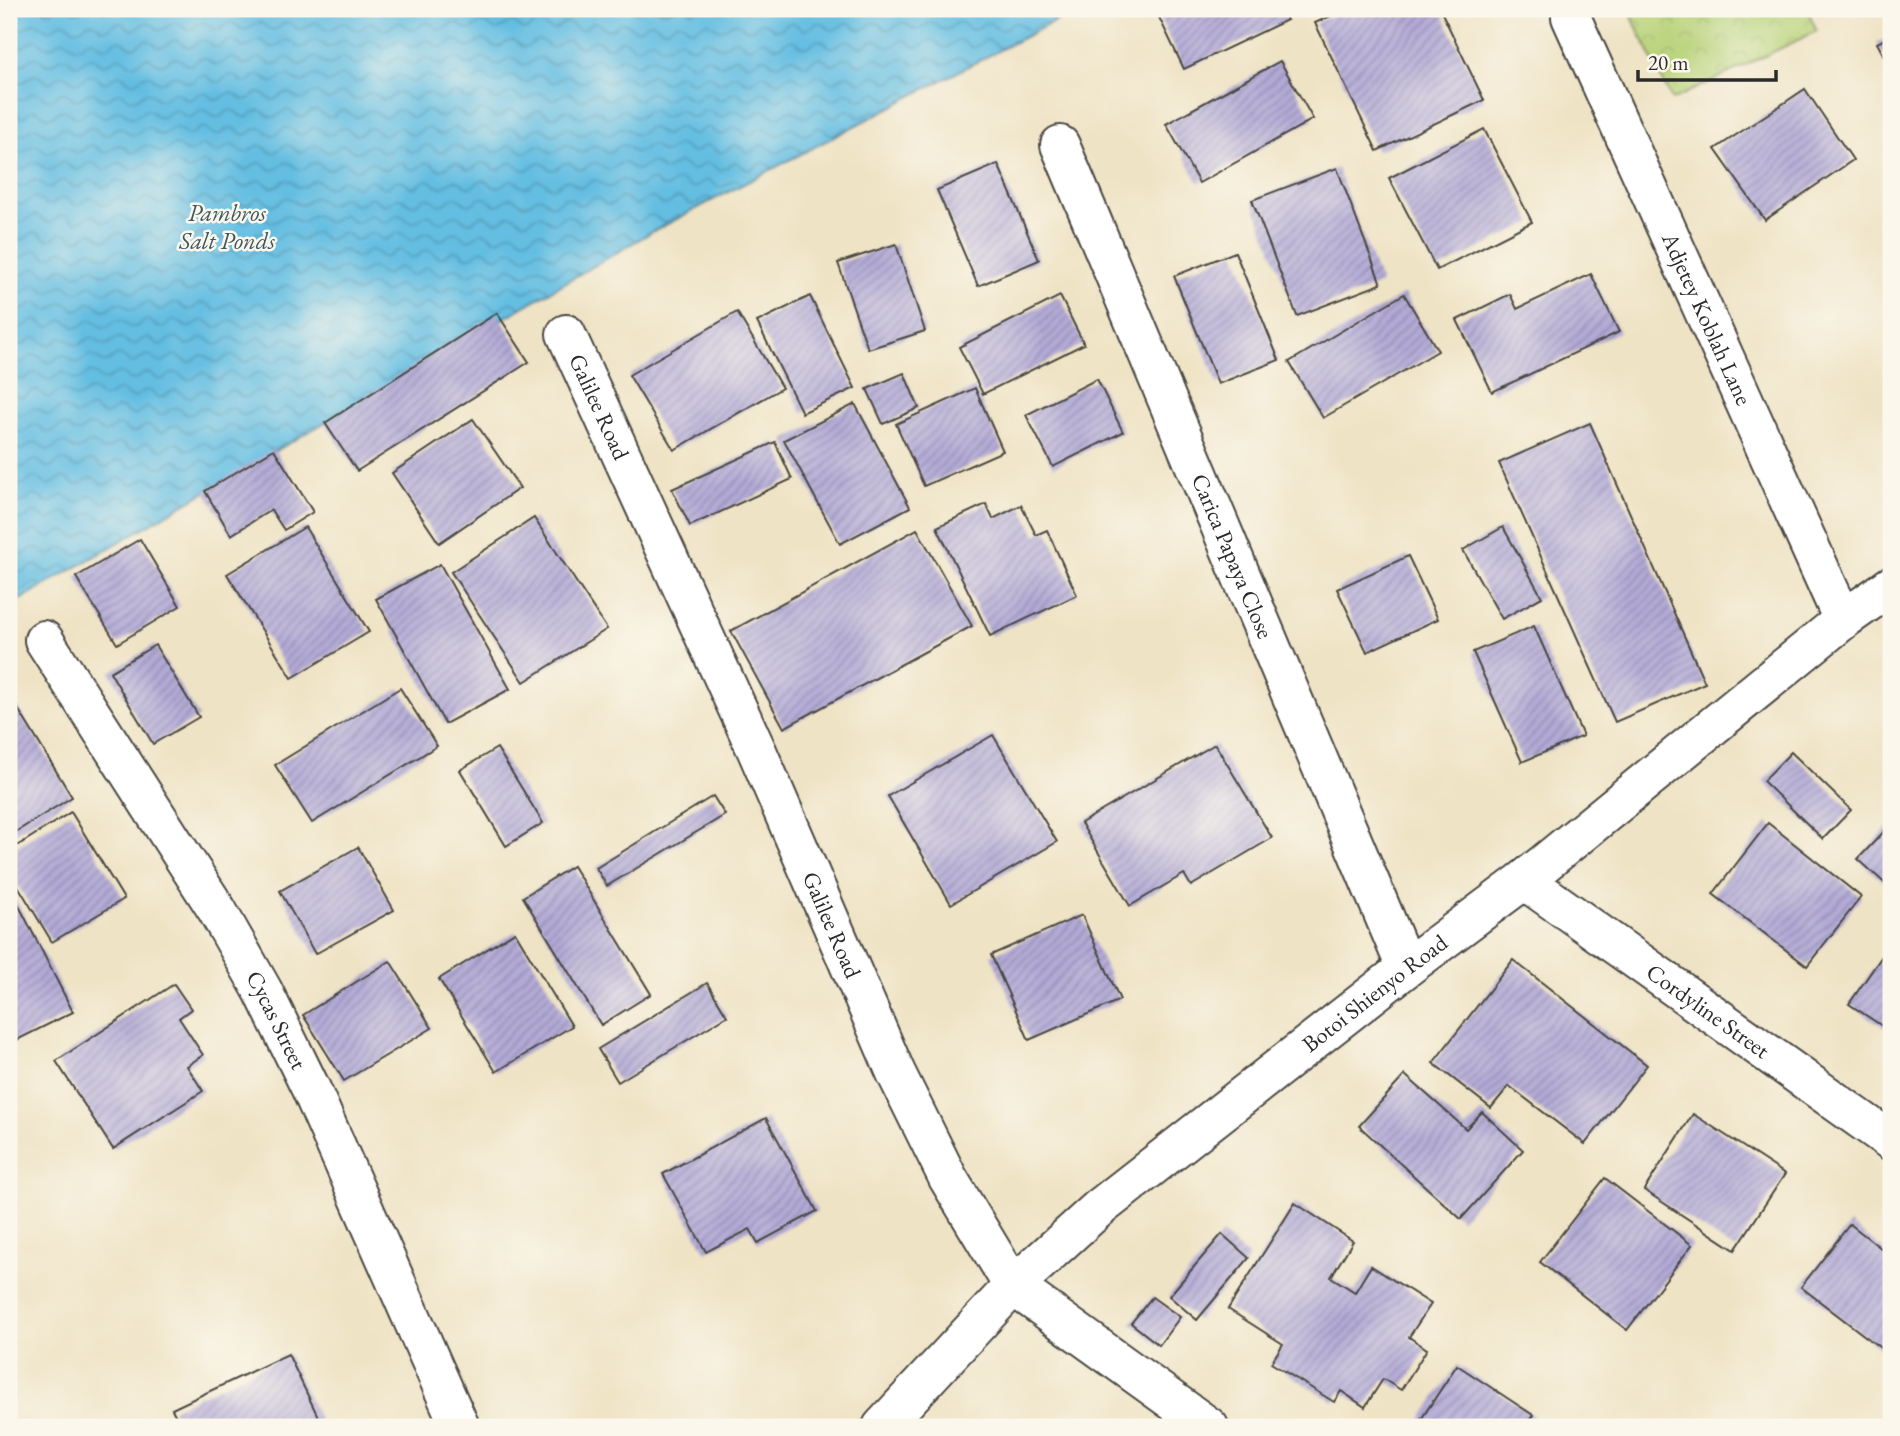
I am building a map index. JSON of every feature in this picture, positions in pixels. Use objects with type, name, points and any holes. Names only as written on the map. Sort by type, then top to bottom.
[{"type":"street","name":"Adjetey Koblah Lane","points":[[1571,17],[1843,620]]},
{"type":"street","name":"Carica Papaya Close","points":[[1060,145],[1406,968]]},
{"type":"street","name":"Galilee Road","points":[[566,334],[757,751],[896,1073],[948,1178],[1013,1286],[1209,1427]]},
{"type":"street","name":"Botoi Shienyo Road","points":[[881,1427],[1013,1286],[1098,1209],[1406,968],[1524,880],[1843,620],[1891,586]]},
{"type":"street","name":"Cycas Street","points":[[44,640],[217,909],[263,991],[311,1088],[460,1427]]},
{"type":"street","name":"Cordyline Street","points":[[1524,880],[1891,1141]]},
{"type":"green space","points":[[1628,9],[1807,9],[1817,31],[1672,100]]},
{"type":"water","name":"Pambros Salt Ponds","points":[[9,9],[1078,9],[652,232],[9,606]]},
{"type":"building","points":[[1155,9],[1281,9],[1287,20],[1184,69]]},
{"type":"building","points":[[1346,9],[1440,9],[1484,100],[1377,151],[1315,23]]},
{"type":"building","points":[[1891,36],[1891,69],[1877,43]]},
{"type":"building","points":[[1280,61],[1313,119],[1199,183],[1166,124]]},
{"type":"building","points":[[1805,89],[1853,160],[1765,220],[1715,149]]},
{"type":"building","points":[[1484,129],[1532,222],[1437,270],[1389,178]]},
{"type":"building","points":[[998,164],[1039,260],[978,286],[937,190]]},
{"type":"building","points":[[1337,168],[1381,284],[1297,316],[1252,200]]},
{"type":"building","points":[[896,244],[925,331],[868,349],[838,263]]},
{"type":"building","points":[[1235,252],[1279,360],[1218,384],[1174,276]]},
{"type":"building","points":[[1591,274],[1619,332],[1492,392],[1457,320],[1510,294],[1517,309]]},
{"type":"building","points":[[1404,294],[1438,351],[1323,418],[1289,362]]},
{"type":"building","points":[[810,296],[855,388],[802,413],[757,322]]},
{"type":"building","points":[[1060,296],[1084,344],[983,394],[959,347]]},
{"type":"building","points":[[737,312],[782,388],[674,450],[629,375]]},
{"type":"building","points":[[497,313],[529,362],[357,471],[325,423]]},
{"type":"building","points":[[904,373],[919,408],[883,424],[867,389]]},
{"type":"building","points":[[1097,379],[1123,432],[1053,467],[1026,415]]},
{"type":"building","points":[[975,388],[1003,451],[924,486],[896,424]]},
{"type":"building","points":[[855,404],[910,507],[840,544],[784,440]]},
{"type":"building","points":[[473,419],[520,488],[439,543],[392,473]]},
{"type":"building","points":[[1590,423],[1705,683],[1615,722],[1499,463]]},
{"type":"building","points":[[775,442],[792,479],[690,526],[672,489]]},
{"type":"building","points":[[274,449],[313,512],[284,530],[271,510],[231,535],[205,491]]},
{"type":"building","points":[[986,504],[993,519],[1021,505],[1036,535],[1047,530],[1077,595],[990,636],[937,527]]},
{"type":"building","points":[[534,518],[607,629],[524,682],[451,572]]},
{"type":"building","points":[[305,527],[369,632],[292,678],[227,574]]},
{"type":"building","points":[[1503,527],[1542,597],[1502,619],[1463,550]]},
{"type":"building","points":[[917,529],[972,626],[784,728],[731,631]]},
{"type":"building","points":[[140,539],[180,606],[117,644],[76,577]]},
{"type":"building","points":[[1408,556],[1438,619],[1367,652],[1337,589]]},
{"type":"building","points":[[440,564],[510,689],[445,724],[376,599]]},
{"type":"building","points":[[1534,626],[1583,736],[1522,762],[1473,652]]},
{"type":"building","points":[[155,645],[199,717],[153,744],[110,672]]},
{"type":"building","points":[[400,688],[437,746],[312,823],[275,765]]},
{"type":"building","points":[[9,694],[72,797],[9,836]]},
{"type":"building","points":[[993,735],[1057,842],[951,904],[888,796]]},
{"type":"building","points":[[1215,744],[1272,838],[1191,886],[1184,874],[1130,906],[1081,823]]},
{"type":"building","points":[[497,748],[543,823],[506,846],[460,770]]},
{"type":"building","points":[[1791,752],[1851,810],[1823,839],[1763,781]]},
{"type":"building","points":[[713,796],[725,815],[607,886],[596,868]]},
{"type":"building","points":[[71,812],[124,899],[52,942],[9,871],[9,851]]},
{"type":"building","points":[[1768,823],[1861,897],[1807,966],[1713,894]]},
{"type":"building","points":[[1891,824],[1891,889],[1858,859]]},
{"type":"building","points":[[358,847],[394,910],[315,954],[280,891]]},
{"type":"building","points":[[573,866],[651,994],[601,1025],[523,897]]},
{"type":"building","points":[[9,886],[73,1012],[9,1044]]},
{"type":"building","points":[[1082,915],[1120,1000],[1029,1040],[991,955]]},
{"type":"building","points":[[515,932],[572,1026],[496,1072],[439,979]]},
{"type":"building","points":[[1891,943],[1891,1032],[1849,1004]]},
{"type":"building","points":[[1513,960],[1647,1065],[1585,1144],[1509,1086],[1491,1108],[1433,1063]]},
{"type":"building","points":[[390,961],[432,1028],[344,1081],[303,1015]]},
{"type":"building","points":[[707,983],[727,1016],[618,1082],[598,1049]]},
{"type":"building","points":[[174,984],[191,1009],[179,1018],[203,1055],[187,1066],[203,1091],[113,1149],[56,1061]]},
{"type":"building","points":[[1405,1075],[1466,1129],[1482,1112],[1523,1150],[1461,1219],[1359,1126]]},
{"type":"building","points":[[1693,1114],[1785,1174],[1735,1250],[1644,1190]]},
{"type":"building","points":[[766,1118],[817,1211],[758,1243],[750,1229],[706,1252],[663,1174]]},
{"type":"building","points":[[1605,1178],[1692,1245],[1627,1330],[1540,1262]]},
{"type":"building","points":[[1295,1203],[1353,1241],[1331,1277],[1355,1292],[1371,1266],[1431,1304],[1409,1337],[1427,1349],[1401,1390],[1383,1379],[1365,1407],[1341,1391],[1334,1402],[1271,1363],[1283,1344],[1228,1309]]},
{"type":"building","points":[[1850,1224],[1891,1256],[1891,1356],[1801,1287]]},
{"type":"building","points":[[1222,1234],[1249,1258],[1197,1320],[1169,1296]]},
{"type":"building","points":[[1152,1297],[1180,1317],[1159,1345],[1131,1323]]},
{"type":"building","points":[[288,1354],[323,1427],[181,1427],[172,1409]]},
{"type":"building","points":[[1457,1365],[1533,1415],[1525,1427],[1416,1427]]}]
